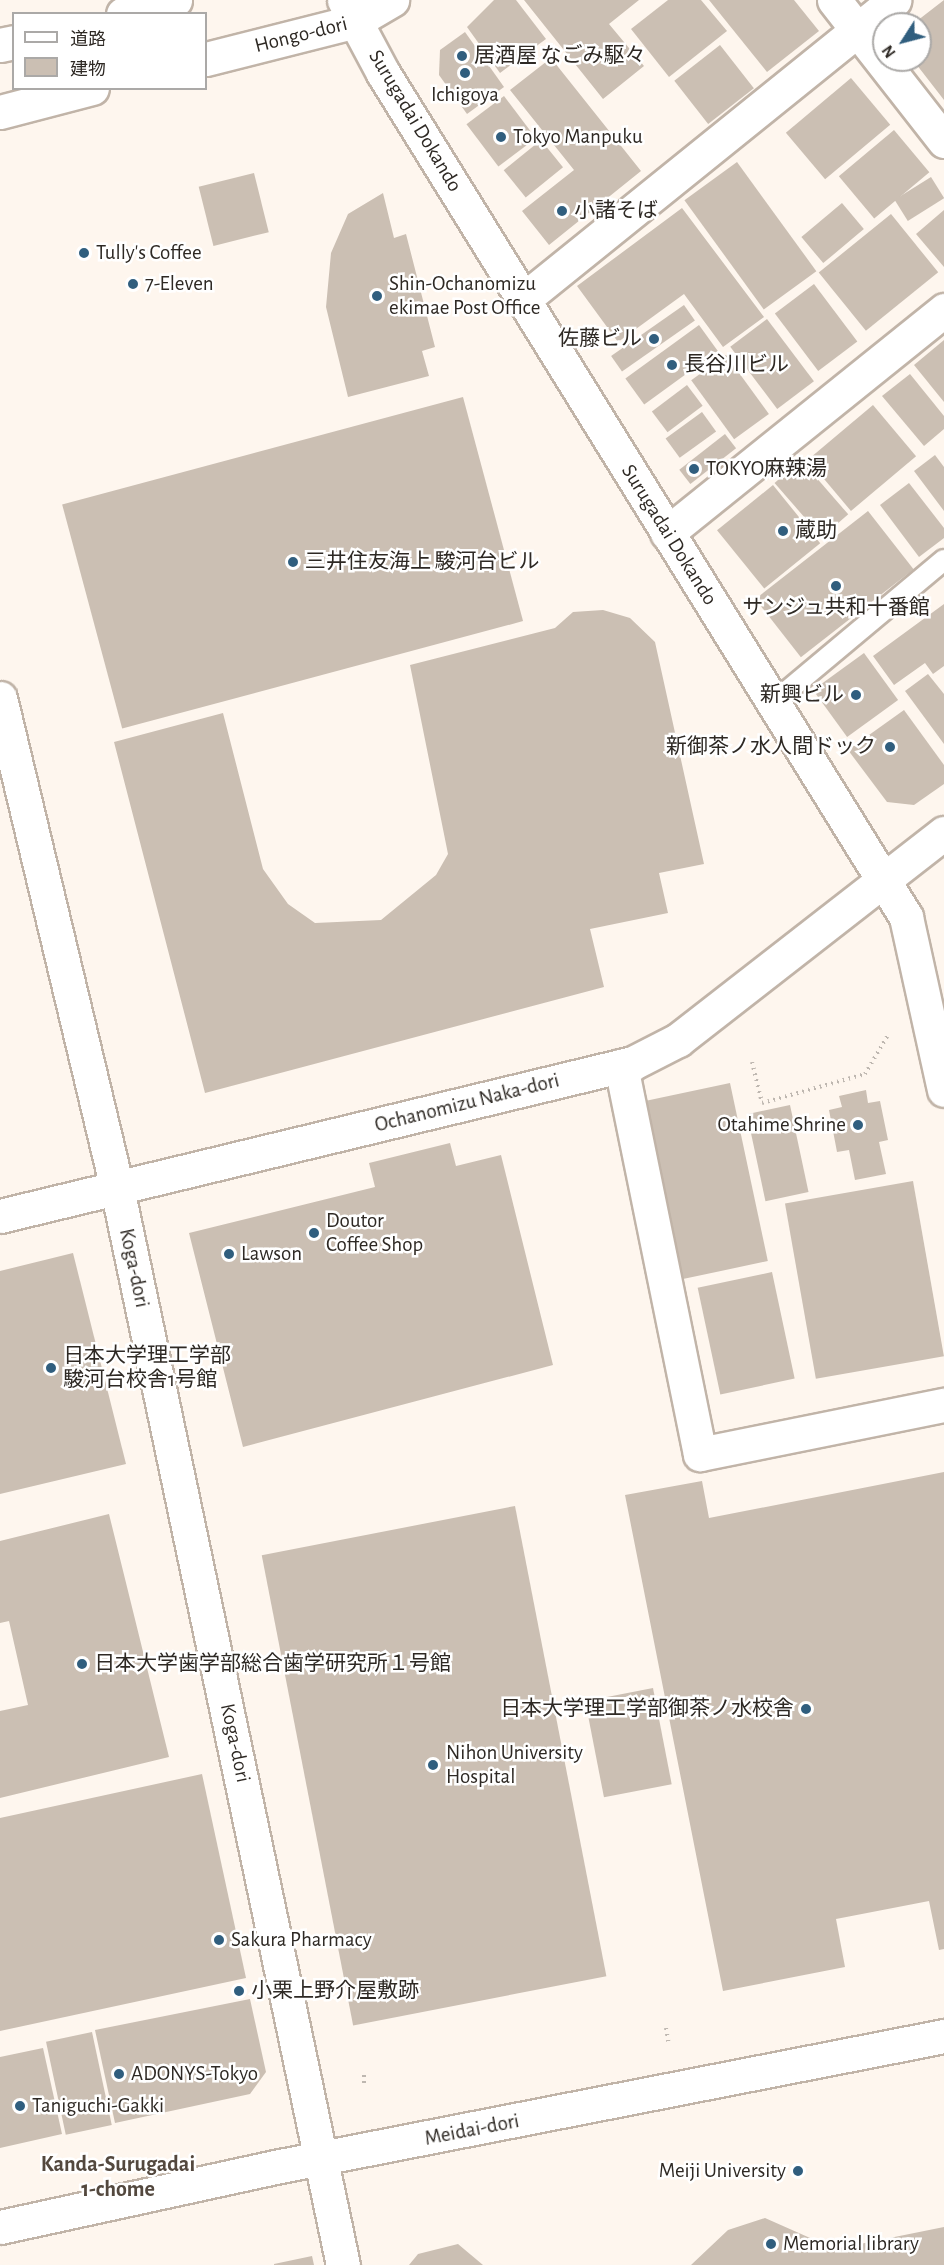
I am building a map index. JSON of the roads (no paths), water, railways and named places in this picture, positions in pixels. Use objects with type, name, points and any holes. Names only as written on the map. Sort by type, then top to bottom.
[{"type":"street","points":[[130,12],[175,0]]},
{"type":"street","name":"Hongo-dori","points":[[207,59],[350,11],[392,0]]},
{"type":"street","points":[[834,0],[944,141]]},
{"type":"street","points":[[524,299],[894,0]]},
{"type":"street","name":"Surugadai Dokando","points":[[350,11],[667,533],[906,917],[944,1090]]},
{"type":"street","points":[[0,112],[84,90]]},
{"type":"street","points":[[667,533],[944,310]]},
{"type":"street","name":"Koga-dori","points":[[0,698],[117,1188],[343,2265]]},
{"type":"street","name":"Ochanomizu Naka-dori","points":[[0,1216],[621,1066],[678,1040],[883,883],[944,832]]},
{"type":"street","points":[[621,1066],[700,1454],[944,1406]]},
{"type":"street","name":"Meidai-dori","points":[[0,2226],[322,2159],[944,2036]]},
{"type":"lane","points":[[772,703],[944,560]]},
{"type":"place","name":"居酒屋 なごみ駆々","points":[[462,56]]},
{"type":"place","name":"Ichigoya","points":[[465,73]]},
{"type":"place","name":"Tokyo Manpuku","points":[[501,137]]},
{"type":"place","name":"小諸そば","points":[[562,211]]},
{"type":"place","name":"Tully's Coffee","points":[[84,253]]},
{"type":"place","name":"7-Eleven","points":[[133,284]]},
{"type":"place","name":"Shin-Ochanomizu ekimae Post Office","points":[[377,296]]},
{"type":"place","name":"佐藤ビル","points":[[654,339]]},
{"type":"place","name":"長谷川ビル","points":[[672,365]]},
{"type":"place","name":"TOKYO麻辣湯","points":[[694,469]]},
{"type":"place","name":"蔵助","points":[[783,531]]},
{"type":"place","name":"三井住友海上 駿河台ビル","points":[[293,562]]},
{"type":"place","name":"サンジュ共和十番館","points":[[836,586]]},
{"type":"place","name":"新興ビル","points":[[856,695]]},
{"type":"place","name":"新御茶ノ水人間ドック","points":[[890,747]]},
{"type":"place","name":"Otahime Shrine","points":[[858,1125]]},
{"type":"place","name":"Doutor Coffee Shop","points":[[314,1233]]},
{"type":"place","name":"Lawson","points":[[229,1254]]},
{"type":"place","name":"日本大学理工学部 駿河台校舎1号館","points":[[51,1368]]},
{"type":"place","name":"日本大学歯学部総合歯学研究所１号館","points":[[82,1664]]},
{"type":"place","name":"日本大学理工学部御茶ノ水校舎","points":[[806,1709]]},
{"type":"place","name":"Nihon University Hospital","points":[[433,1765]]},
{"type":"place","name":"Sakura Pharmacy","points":[[219,1940]]},
{"type":"place","name":"小栗上野介屋敷跡","points":[[239,1991]]},
{"type":"place","name":"ADONYS-Tokyo","points":[[119,2074]]},
{"type":"place","name":"Taniguchi-Gakki","points":[[20,2106]]},
{"type":"place","name":"Meiji University","points":[[798,2171]]},
{"type":"place","name":"Memorial library","points":[[771,2244]]},
{"type":"district","name":"Kanda-Surugadai 1-chome","points":[[118,2176]]}]
